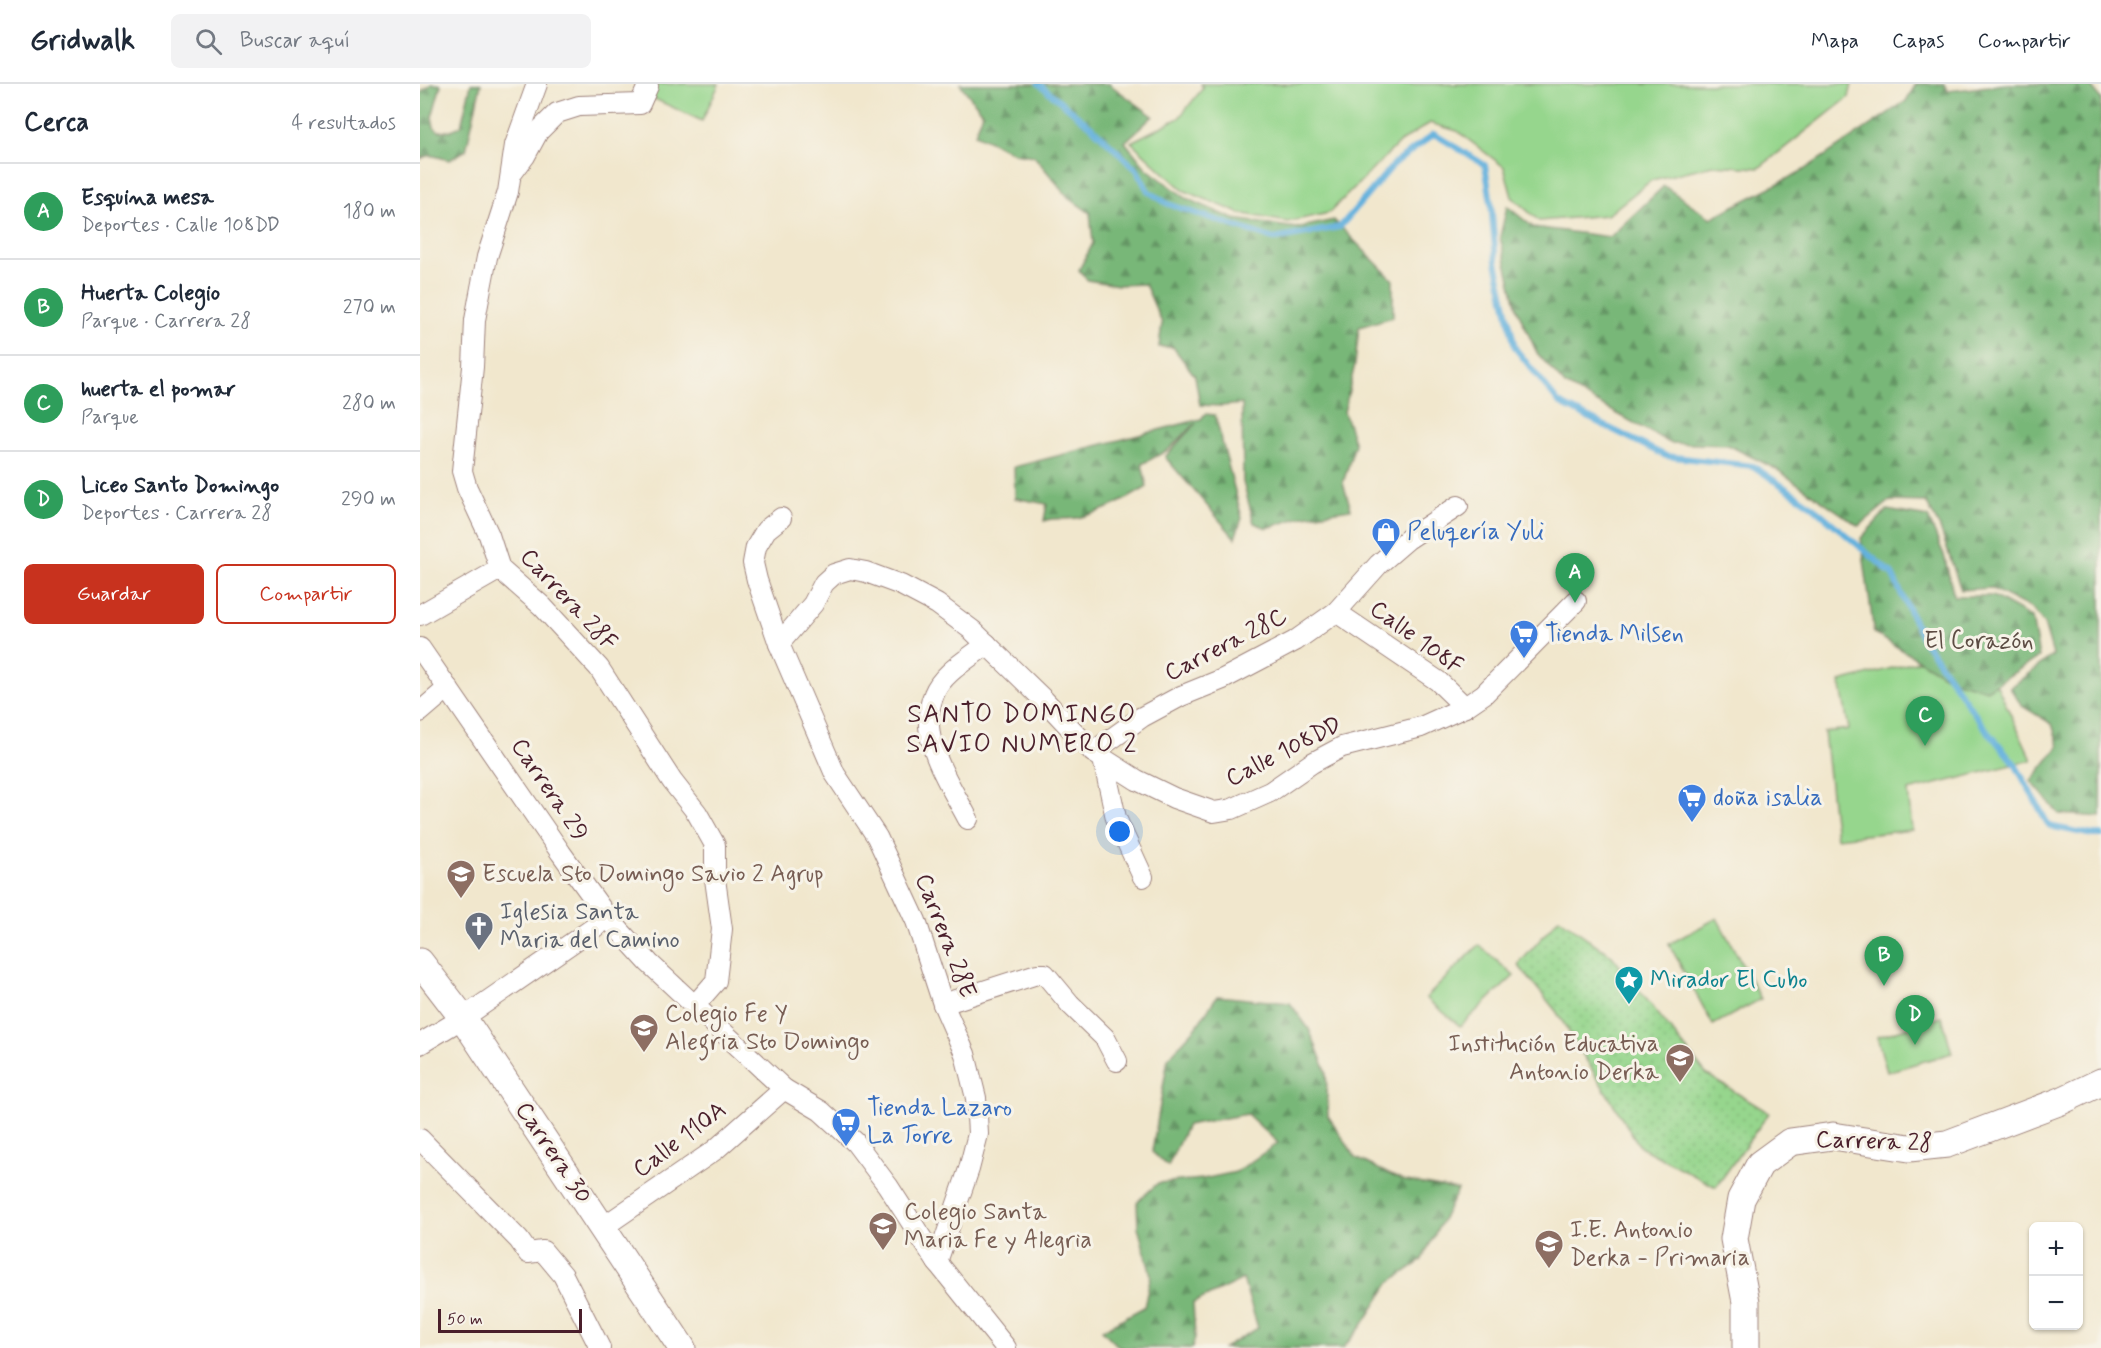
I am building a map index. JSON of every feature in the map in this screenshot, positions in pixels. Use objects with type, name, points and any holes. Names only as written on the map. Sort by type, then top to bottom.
[{"type":"street","name":"Carrera 28F","points":[[537,84],[514,148],[508,192],[488,257],[475,320],[473,367],[462,471],[466,488],[489,536],[500,569],[542,606],[598,668],[672,781],[697,813],[715,844],[715,879],[722,929],[718,970],[716,981],[695,1005]]},
{"type":"street","points":[[511,174],[525,156],[538,132],[557,112],[579,106],[640,104],[648,86],[646,84]]},
{"type":"street","name":"Carrera 28C","points":[[1098,755],[1142,717],[1181,696],[1274,654],[1320,625],[1379,564],[1408,539],[1458,506]]},
{"type":"street","name":"Carrera 28E","points":[[781,518],[766,530],[756,547],[753,563],[779,644],[835,774],[877,837],[908,901],[943,1004],[964,1054],[976,1098],[978,1134],[969,1169],[937,1262]]},
{"type":"street","points":[[420,615],[500,569]]},
{"type":"street","name":"Calle 108DD","points":[[779,644],[813,604],[824,583],[834,574],[850,569],[866,572],[901,585],[937,604],[972,630],[1098,755],[1137,780],[1174,798],[1214,812],[1232,809],[1270,792],[1312,763],[1342,747],[1421,727],[1465,707],[1484,694],[1576,600]]},
{"type":"street","name":"Calle 108F","points":[[1335,612],[1431,675],[1465,707]]},
{"type":"street","points":[[968,819],[932,750],[928,720],[934,693],[948,675],[987,644]]},
{"type":"street","name":"Carrera 29","points":[[420,648],[608,918],[649,963],[784,1089],[821,1111],[855,1142],[888,1186],[937,1262],[1006,1348]]},
{"type":"street","points":[[420,712],[448,688]]},
{"type":"street","points":[[1098,755],[1116,818],[1143,877]]},
{"type":"street","points":[[420,1044],[463,1018],[608,918]]},
{"type":"street","name":"Carrera 30","points":[[420,962],[463,1018],[682,1348]]},
{"type":"street","points":[[943,1004],[1037,974],[1045,974],[1065,998],[1105,1038],[1118,1061]]},
{"type":"street","name":"Carrera 28","points":[[1746,1348],[1746,1302],[1734,1239],[1741,1199],[1760,1164],[1790,1142],[1833,1136],[1909,1148],[1947,1144],[2061,1101],[2101,1082]]},
{"type":"street","name":"Calle 110A","points":[[603,1227],[715,1150],[784,1089]]},
{"type":"street","points":[[420,1139],[519,1240],[528,1253],[543,1251],[563,1275],[600,1348]]},
{"type":"green space","points":[[432,84],[441,85],[432,117],[434,127],[439,131],[449,131],[461,126],[471,84],[481,84],[466,150],[450,160],[431,156],[420,159],[420,93]]},
{"type":"green space","points":[[654,84],[719,84],[702,121],[648,96]]},
{"type":"green space","points":[[960,84],[1109,84],[1153,116],[1125,142],[1146,168],[1186,198],[1234,219],[1296,228],[1334,220],[1393,280],[1393,317],[1359,327],[1355,364],[1344,412],[1355,444],[1343,483],[1351,509],[1304,516],[1267,528],[1254,523],[1243,482],[1242,404],[1200,405],[1195,376],[1173,347],[1159,347],[1162,323],[1145,284],[1118,285],[1087,280],[1079,270],[1093,243],[1090,213],[1069,198],[1034,156],[1014,153],[975,134],[983,113]]},
{"type":"green space","points":[[1201,84],[1852,84],[1849,97],[1759,168],[1713,165],[1652,180],[1607,215],[1539,221],[1512,197],[1504,167],[1457,131],[1430,123],[1400,142],[1329,213],[1287,222],[1239,213],[1183,190],[1131,142],[1179,118],[1203,88]]},
{"type":"green space","points":[[1916,84],[1944,84],[1948,91],[2007,84],[2089,84],[2101,99],[2101,817],[2059,814],[2031,781],[2059,746],[2052,724],[2022,706],[2010,688],[2053,655],[2044,624],[2032,609],[1991,588],[1961,590],[1940,528],[1926,502],[1890,501],[1859,526],[1776,469],[1728,445],[1670,443],[1565,385],[1537,353],[1517,309],[1500,237],[1507,206],[1533,227],[1610,237],[1664,186],[1711,218],[1802,171],[1906,101]]},
{"type":"green space","points":[[1205,414],[1215,415],[1242,518],[1235,538],[1165,457],[1196,423],[1168,450],[1142,464],[1147,487],[1107,508],[1077,518],[1044,521],[1047,504],[1015,498],[1014,467],[1201,419]]},
{"type":"green space","name":"El Corazón","points":[[1887,510],[1928,517],[1944,555],[1954,596],[1993,596],[2032,618],[2039,657],[1987,690],[1950,679],[1874,633],[1861,538]]},
{"type":"green space","points":[[1978,645],[2032,760],[1908,791],[1912,830],[1836,838],[1824,732],[1849,729],[1840,682]]},
{"type":"green space","points":[[1559,918],[1612,956],[1706,1074],[1769,1113],[1716,1187],[1640,1147],[1556,1011],[1518,965]]},
{"type":"green space","points":[[1717,918],[1761,999],[1713,1025],[1669,944]]},
{"type":"green space","points":[[1479,945],[1514,976],[1460,1026],[1426,998]]},
{"type":"green space","points":[[1217,996],[1290,1003],[1309,1029],[1326,1071],[1328,1116],[1356,1158],[1401,1180],[1458,1190],[1421,1261],[1390,1282],[1361,1327],[1343,1348],[1224,1348],[1258,1328],[1243,1279],[1193,1303],[1195,1338],[1192,1348],[1120,1348],[1102,1330],[1144,1307],[1151,1275],[1138,1227],[1137,1202],[1158,1183],[1203,1179],[1236,1172],[1278,1143],[1247,1114],[1187,1125],[1168,1166],[1152,1152],[1168,1058],[1197,1026]]},
{"type":"green space","points":[[1942,1017],[1952,1053],[1887,1072],[1877,1037]]},
{"type":"waterway","points":[[1039,84],[1093,128],[1137,170],[1148,191],[1168,204],[1274,239],[1340,227],[1395,163],[1434,134],[1485,165],[1496,262],[1515,348],[1559,403],[1666,456],[1753,466],[1812,506],[1892,574],[1922,638],[1981,723],[2015,764],[2049,826],[2101,835]]},
{"type":"place","name":"Peluqería Yuli","points":[[1386,558]]},
{"type":"place","name":"Esquina mesa","points":[[1575,603]]},
{"type":"place","name":"Tienda Milsen","points":[[1524,660]]},
{"type":"place","name":"huerta el pomar","points":[[1925,746]]},
{"type":"place","name":"doña isalia","points":[[1692,824]]},
{"type":"place","name":"Escuela Sto Domingo Savio 2 Agrup","points":[[461,900]]},
{"type":"place","name":"Iglesia Santa Maria del Camino","points":[[479,952]]},
{"type":"place","name":"Huerta Colegio","points":[[1884,986]]},
{"type":"place","name":"Mirador El Cubo","points":[[1629,1006]]},
{"type":"place","name":"Liceo Santo Domingo","points":[[1915,1045]]},
{"type":"place","name":"Colegio Fe Y Alegria Sto Domingo","points":[[644,1054]]},
{"type":"place","name":"Institución Educativa Antonio Derka","points":[[1680,1084]]},
{"type":"place","name":"Tienda Lazaro La Torre","points":[[846,1148]]},
{"type":"place","name":"Colegio Santa Maria Fe y Alegria","points":[[883,1252]]},
{"type":"place","name":"I.E. Antonio Derka - Primaria","points":[[1549,1270]]},
{"type":"district","name":"SANTO DOMINGO SAVIO NUMERO 2","points":[[1022,730]]}]
